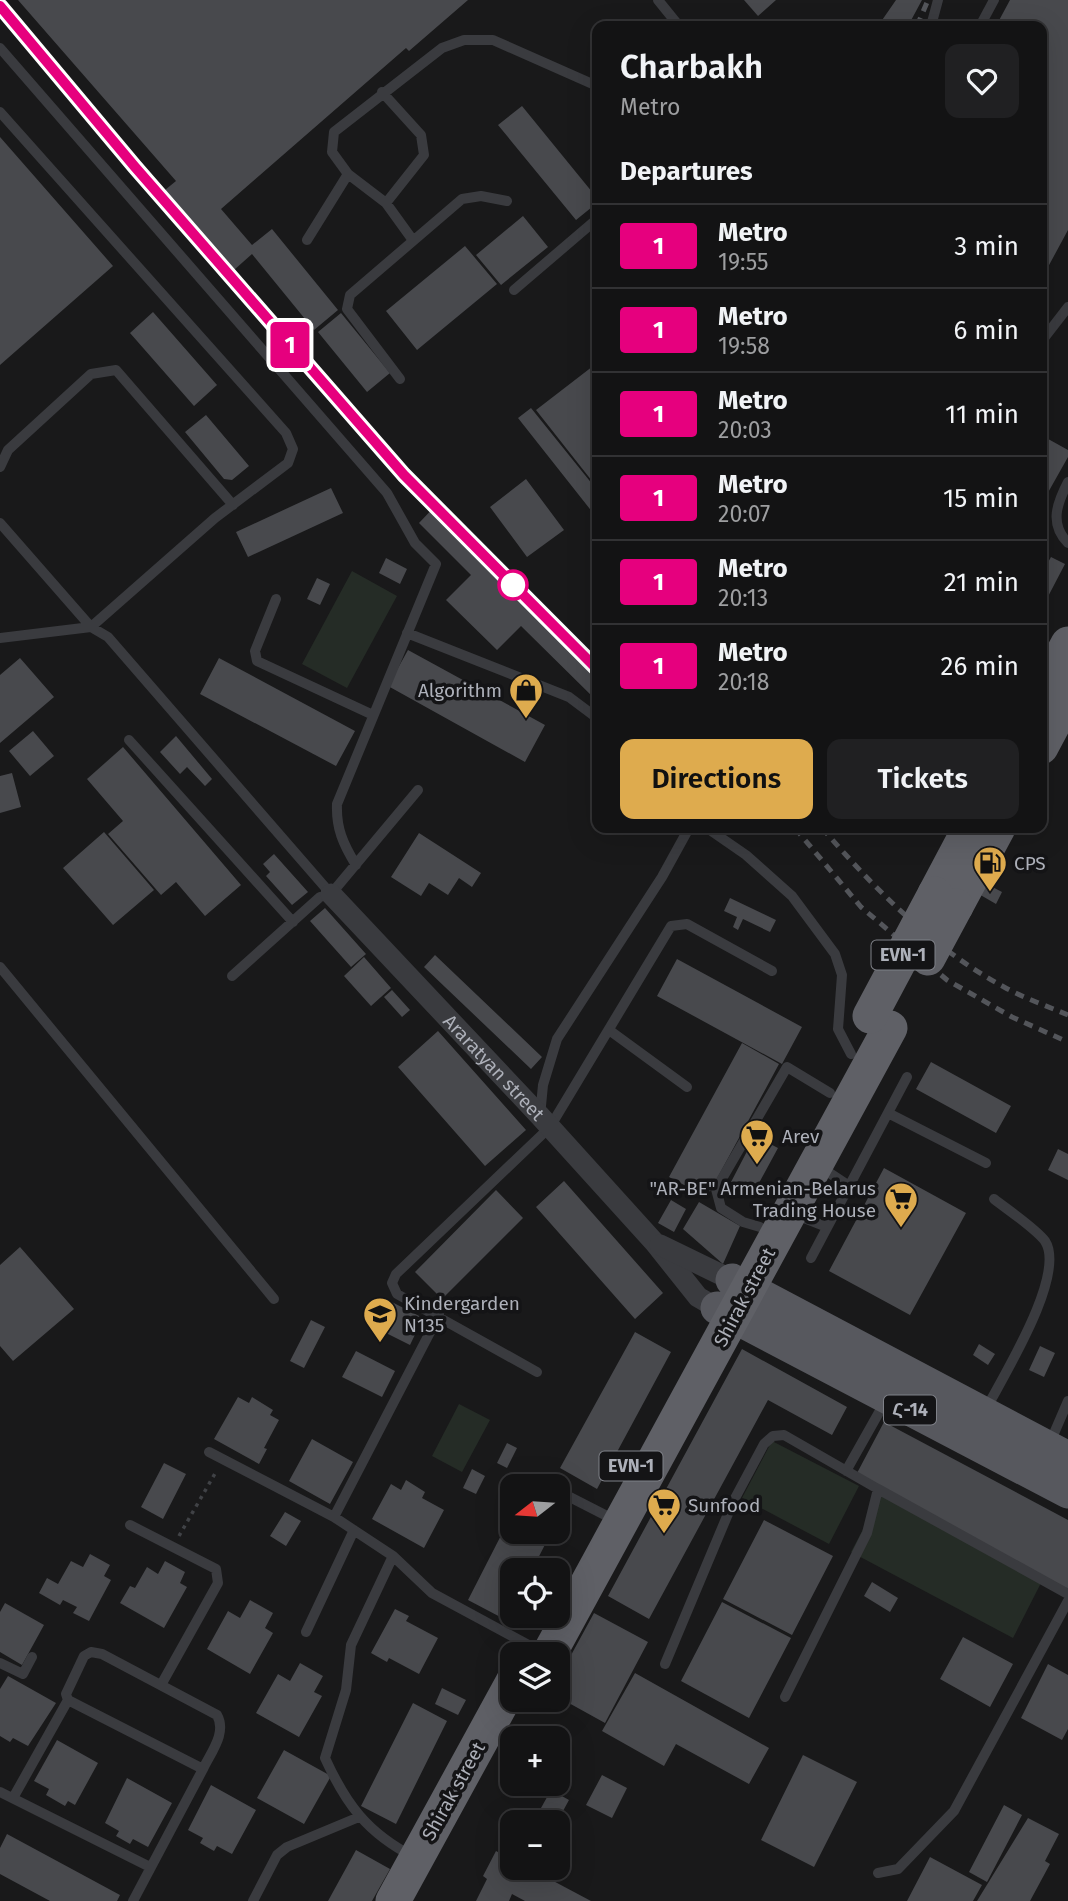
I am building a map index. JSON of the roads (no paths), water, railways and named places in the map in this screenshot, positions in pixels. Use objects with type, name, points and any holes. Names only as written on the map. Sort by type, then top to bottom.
[{"type":"highway","points":[[1047,733],[1060,702],[1068,644]]},
{"type":"highway","name":"Shirak street","points":[[946,900],[968,833]]},
{"type":"highway","name":"Shirak street","points":[[775,1219],[816,1164],[880,1022],[946,900],[994,833]]},
{"type":"highway","name":"Shirak street","points":[[542,1642],[775,1219],[830,1093],[851,1054],[880,1022]]},
{"type":"highway","name":"Shirak street","points":[[570,1578],[733,1298]]},
{"type":"highway","name":"Shirak street","points":[[393,1901],[500,1706]]},
{"type":"highway","name":"Shirak street","points":[[413,1901],[517,1712]]},
{"type":"main road","name":"Araratyan street","points":[[733,1298],[984,1414],[1058,1453]]},
{"type":"main road","name":"Araratyan street","points":[[733,1298],[887,1398],[1068,1492]]},
{"type":"street","name":"Araratyan street","points":[[331,894],[545,1121],[655,1243],[698,1297],[733,1298]]},
{"type":"street","name":"Araratyan street","points":[[655,1243],[733,1298]]},
{"type":"lane","points":[[658,0],[675,21]]},
{"type":"lane","points":[[932,21],[938,0]]},
{"type":"lane","points":[[983,21],[994,0]]},
{"type":"lane","points":[[412,239],[386,203],[348,174],[332,152],[334,132],[382,92],[442,48],[464,40],[493,40],[592,84]]},
{"type":"lane","points":[[0,48],[387,493],[415,543],[436,564],[337,804],[336,822],[343,844],[356,865]]},
{"type":"lane","points":[[382,92],[421,135],[424,155],[386,203]]},
{"type":"lane","points":[[0,112],[286,433],[293,449],[288,463],[233,505],[91,627],[0,638]]},
{"type":"lane","points":[[307,240],[348,174]]},
{"type":"lane","points":[[400,379],[347,309],[350,295],[461,199],[481,196],[508,201]]},
{"type":"lane","points":[[514,290],[592,223]]},
{"type":"lane","points":[[1047,334],[1068,307]]},
{"type":"lane","points":[[0,467],[8,450],[91,374],[116,370],[233,505]]},
{"type":"lane","points":[[1068,482],[1056,506],[1061,536],[1068,543]]},
{"type":"lane","points":[[0,523],[91,627],[108,637],[331,894]]},
{"type":"lane","points":[[276,599],[255,651],[257,661],[373,715]]},
{"type":"lane","points":[[407,633],[569,697],[592,714]]},
{"type":"lane","points":[[129,740],[293,922]]},
{"type":"lane","points":[[232,976],[320,897],[331,894],[418,790]]},
{"type":"lane","points":[[545,1121],[543,1085],[556,1039],[662,877],[686,833]]},
{"type":"lane","points":[[714,833],[746,855],[792,896],[835,954],[842,975],[838,1029],[851,1054]]},
{"type":"lane","points":[[537,1372],[397,1294],[392,1283],[396,1274],[545,1121],[609,1030],[671,926],[678,923],[687,924],[772,971]]},
{"type":"lane","points":[[0,967],[274,1299]]},
{"type":"lane","points":[[609,1030],[687,1087]]},
{"type":"lane","points":[[827,1227],[775,1219],[743,1222],[721,1208],[716,1189],[786,1067],[830,1093]]},
{"type":"lane","points":[[811,1258],[907,1077]]},
{"type":"lane","points":[[888,1113],[986,1163]]},
{"type":"lane","points":[[816,1164],[849,1186]]},
{"type":"lane","points":[[984,1414],[1044,1293],[1051,1262],[1045,1241],[994,1199]]},
{"type":"lane","points":[[334,1517],[439,1315]]},
{"type":"lane","points":[[846,1471],[887,1398]]},
{"type":"lane","points":[[1058,1453],[1068,1401]]},
{"type":"lane","points":[[665,1664],[733,1502],[764,1444],[773,1436],[784,1435],[1068,1594]]},
{"type":"lane","points":[[209,1452],[334,1517],[393,1556],[432,1593],[518,1642]]},
{"type":"lane","points":[[785,1697],[867,1534],[878,1489]]},
{"type":"lane","points":[[570,1498],[605,1515]]},
{"type":"lane","points":[[130,1525],[174,1545],[216,1569],[218,1583],[161,1685]]},
{"type":"lane","points":[[306,1632],[354,1530]]},
{"type":"lane","points":[[393,1556],[351,1645],[346,1690],[326,1758],[348,1805],[359,1817],[416,1858]]},
{"type":"lane","points":[[878,1873],[898,1869],[954,1811],[1068,1601]]},
{"type":"lane","points":[[133,1901],[203,1769],[222,1724],[217,1715],[102,1654],[91,1652],[84,1656],[66,1694],[68,1700],[203,1769]]},
{"type":"lane","points":[[0,1663],[23,1674],[32,1657]]},
{"type":"lane","points":[[13,1798],[68,1700]]},
{"type":"lane","points":[[0,1792],[150,1867]]},
{"type":"lane","points":[[253,1901],[277,1854],[287,1847],[359,1817]]},
{"type":"railway","points":[[919,21],[928,0]]},
{"type":"railway","points":[[0,6],[135,167],[404,476],[592,664]]},
{"type":"railway","points":[[799,833],[861,907],[947,980],[1012,1017],[1068,1042]]},
{"type":"railway","points":[[826,833],[884,895],[953,955],[1004,987],[1068,1015]]},
{"type":"metro line","name":"1","points":[[0,6],[135,167],[404,475],[592,664]]},
{"type":"place","name":"Algorithm","points":[[526,720]]},
{"type":"place","name":"CPS","points":[[990,893]]},
{"type":"place","name":"Arev","points":[[757,1166]]},
{"type":"place","name":"\"AR-BE\" Armenian-Belarus Trading House","points":[[901,1229]]},
{"type":"place","name":"Kindergarden N135","points":[[380,1344]]},
{"type":"place","name":"Sunfood","points":[[664,1535]]}]
